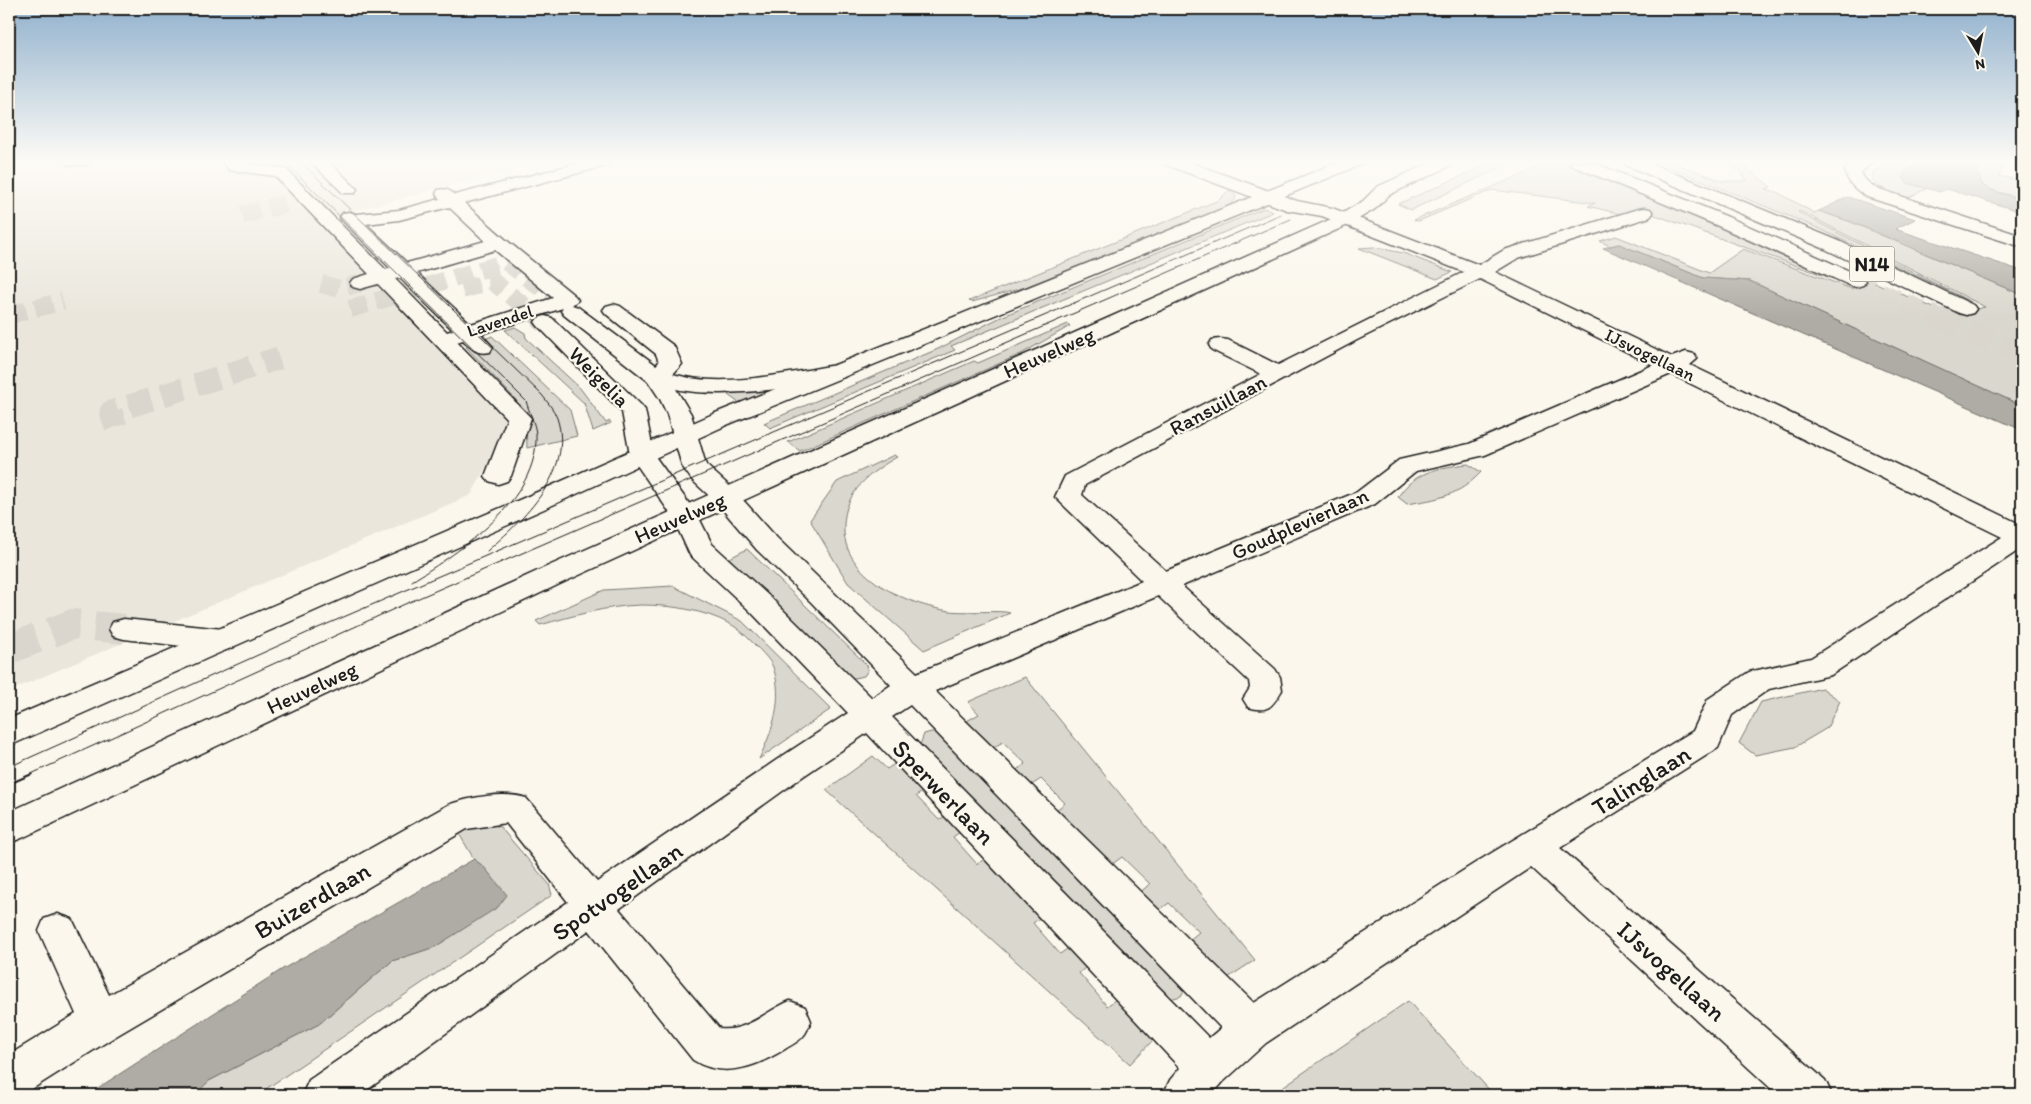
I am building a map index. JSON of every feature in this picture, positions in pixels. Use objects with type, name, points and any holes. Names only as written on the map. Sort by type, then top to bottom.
[{"type":"street","points":[[326,214],[438,341],[519,418],[498,476]]},
{"type":"street","points":[[329,214],[404,270],[482,347]]},
{"type":"street","points":[[384,214],[403,214]]},
{"type":"street","name":"Weigelia","points":[[465,214],[570,306],[656,376],[672,399],[686,435],[694,466],[701,475],[726,497]]},
{"type":"street","points":[[9,732],[223,640],[721,419],[1229,214]]},
{"type":"street","name":"IJsvogellaan","points":[[1333,214],[1348,217],[1485,269],[1679,363],[2022,536]]},
{"type":"street","name":"Heuvelweg","points":[[9,828],[684,516],[1354,214]]},
{"type":"street","points":[[1568,226],[1507,244],[1511,254],[1642,214]]},
{"type":"street","name":"N14","points":[[1704,214],[1856,281]]},
{"type":"street","name":"N14","points":[[1756,214],[1832,245],[1966,309]]},
{"type":"street","points":[[1935,214],[2022,242]]},
{"type":"street","points":[[360,283],[498,243]]},
{"type":"street","name":"Ransuillaan","points":[[1259,699],[1266,690],[1264,677],[1068,497],[1074,481],[1511,254]]},
{"type":"street","name":"Lavendel","points":[[438,341],[570,306]]},
{"type":"street","name":"Weigelia","points":[[613,310],[666,351],[671,364],[656,376]]},
{"type":"street","name":"Weigelia","points":[[545,322],[633,410],[642,455],[684,516]]},
{"type":"street","points":[[1221,352],[1272,377]]},
{"type":"street","name":"IJsvogellaan","points":[[1679,363],[2022,522]]},
{"type":"street","name":"Goudplevierlaan","points":[[911,688],[1366,498],[1408,465],[1476,450],[1679,363]]},
{"type":"street","points":[[656,376],[684,384],[713,386],[751,384],[836,372]]},
{"type":"street","points":[[726,497],[767,544],[821,595],[911,688],[1251,1029]]},
{"type":"street","name":"Sperwerlaan","points":[[684,516],[700,550],[760,604],[870,715],[1196,1081]]},
{"type":"street","name":"Talinglaan","points":[[1196,1081],[1251,1029],[1533,846],[1706,739],[1719,708],[1760,680],[1820,667],[2022,536]]},
{"type":"street","points":[[124,629],[223,640]]},
{"type":"street","name":"Spotvogellaan","points":[[324,1095],[790,768],[911,688]]},
{"type":"street","name":"Buizerdlaan","points":[[9,1079],[101,1022],[460,815],[514,808],[595,906]]},
{"type":"street","name":"IJsvogellaan","points":[[1533,846],[1810,1095]]},
{"type":"street","points":[[595,906],[695,1032],[710,1048],[734,1050],[763,1041],[790,1021]]},
{"type":"street","points":[[58,931],[101,1022]]},
{"type":"shaded area","points":[[9,214],[343,214],[329,217],[516,412],[471,495],[9,691]]},
{"type":"shaded area","points":[[1186,214],[1211,214],[1026,287],[972,302],[969,301]]},
{"type":"shaded area","points":[[1251,214],[1269,214],[951,346],[955,350],[770,428],[764,423],[938,349],[1001,317]]},
{"type":"shaded area","points":[[1429,214],[1437,214],[1419,221],[1414,220]]},
{"type":"shaded area","points":[[1651,214],[1687,214],[1833,279]]},
{"type":"shaded area","points":[[1782,214],[1801,214],[1971,302],[1820,229]]},
{"type":"shaded area","points":[[1805,214],[1826,214],[1851,222],[2022,295],[2022,406],[1750,281],[1703,278],[1619,244],[1610,246],[1600,241],[1616,236],[1709,273],[1743,249],[1852,289],[1876,283],[1950,315],[1985,307]]},
{"type":"shaded area","points":[[1826,214],[1898,214],[1915,219],[1895,229],[2022,271],[2022,295],[1851,222]]},
{"type":"shaded area","points":[[1619,244],[1703,278],[1750,281],[2016,403],[2022,406],[2022,430],[1603,248]]},
{"type":"shaded area","points":[[1374,247],[1403,253],[1452,272],[1437,279],[1359,248]]},
{"type":"shaded area","points":[[1068,324],[1070,326],[1021,354],[800,451],[788,442],[974,361],[978,363]]},
{"type":"shaded area","points":[[515,327],[525,333],[526,338],[580,388],[606,423],[610,421],[611,423],[593,431],[584,403],[505,330]]},
{"type":"shaded area","points":[[492,336],[570,410],[577,436],[527,448],[526,422],[516,400],[466,347]]},
{"type":"shaded area","points":[[778,388],[739,403],[728,395],[733,391]]},
{"type":"shaded area","points":[[894,455],[897,457],[877,469],[861,484],[854,493],[845,513],[846,543],[853,560],[880,585],[897,595],[915,602],[950,611],[1010,613],[924,650],[848,583],[810,520],[837,482]]},
{"type":"shaded area","points":[[1468,464],[1481,472],[1473,480],[1456,491],[1438,498],[1407,504],[1398,497],[1419,476],[1438,469]]},
{"type":"shaded area","points":[[747,549],[867,665],[868,670],[864,676],[854,678],[848,676],[728,559]]},
{"type":"shaded area","points":[[673,586],[742,621],[831,709],[759,759],[769,737],[775,714],[777,703],[776,679],[773,667],[768,659],[734,626],[698,612],[652,605],[602,609],[540,625],[536,621],[604,590]]},
{"type":"shaded area","points":[[1025,677],[1255,960],[1226,979],[1188,941],[1199,932],[1169,903],[1158,911],[1139,893],[1150,884],[1122,857],[1111,865],[1055,811],[1065,803],[1041,779],[1030,786],[1015,771],[1026,764],[1003,742],[992,748],[965,722],[979,714],[968,702]]},
{"type":"shaded area","points":[[1822,688],[1840,701],[1827,728],[1795,747],[1755,755],[1739,743],[1761,702]]},
{"type":"shaded area","points":[[939,732],[1186,987],[1181,996],[1170,999],[1160,995],[920,745],[924,734]]},
{"type":"shaded area","points":[[873,756],[887,769],[900,760],[927,789],[916,796],[939,820],[950,813],[964,829],[953,837],[977,864],[988,857],[1044,915],[1033,923],[1060,954],[1071,946],[1090,964],[1079,973],[1107,1006],[1119,997],[1156,1037],[1130,1064],[826,790]]},
{"type":"shaded area","points":[[491,824],[500,827],[549,884],[552,895],[257,1095],[195,1095],[209,1081],[319,1024],[392,961],[435,947],[484,867],[474,859],[458,832],[471,826]]},
{"type":"shaded area","points":[[474,859],[484,867],[507,895],[498,907],[435,947],[392,961],[319,1024],[209,1081],[195,1095],[87,1095],[281,970]]},
{"type":"shaded area","points":[[1408,1001],[1494,1095],[1287,1095],[1281,1088]]},
{"type":"tunnel","points":[[242,215],[248,214]]},
{"type":"tunnel","points":[[350,309],[507,262],[566,307]]},
{"type":"tunnel","points":[[462,290],[492,281],[540,318]]},
{"type":"tunnel","points":[[1856,281],[1941,318]]},
{"type":"tunnel","points":[[321,284],[340,289],[360,283]]},
{"type":"tunnel","points":[[9,315],[63,301]]},
{"type":"tunnel","points":[[539,317],[545,322]]},
{"type":"tunnel","points":[[1938,317],[2022,354]]},
{"type":"tunnel","points":[[116,427],[111,412],[279,358]]},
{"type":"tunnel","points":[[9,649],[73,624],[124,629]]},
{"type":"tram line","points":[[337,214],[526,401],[536,434],[534,458],[525,481],[511,502],[474,539],[412,581]]},
{"type":"tram line","points":[[354,214],[542,395],[556,415],[561,438],[559,457],[552,476],[530,510],[487,551]]},
{"type":"tram line","points":[[9,767],[318,628],[1281,214]]},
{"type":"tram line","points":[[29,775],[405,604],[1291,219]]},
{"type":"tram line","points":[[9,784],[32,774]]}]
